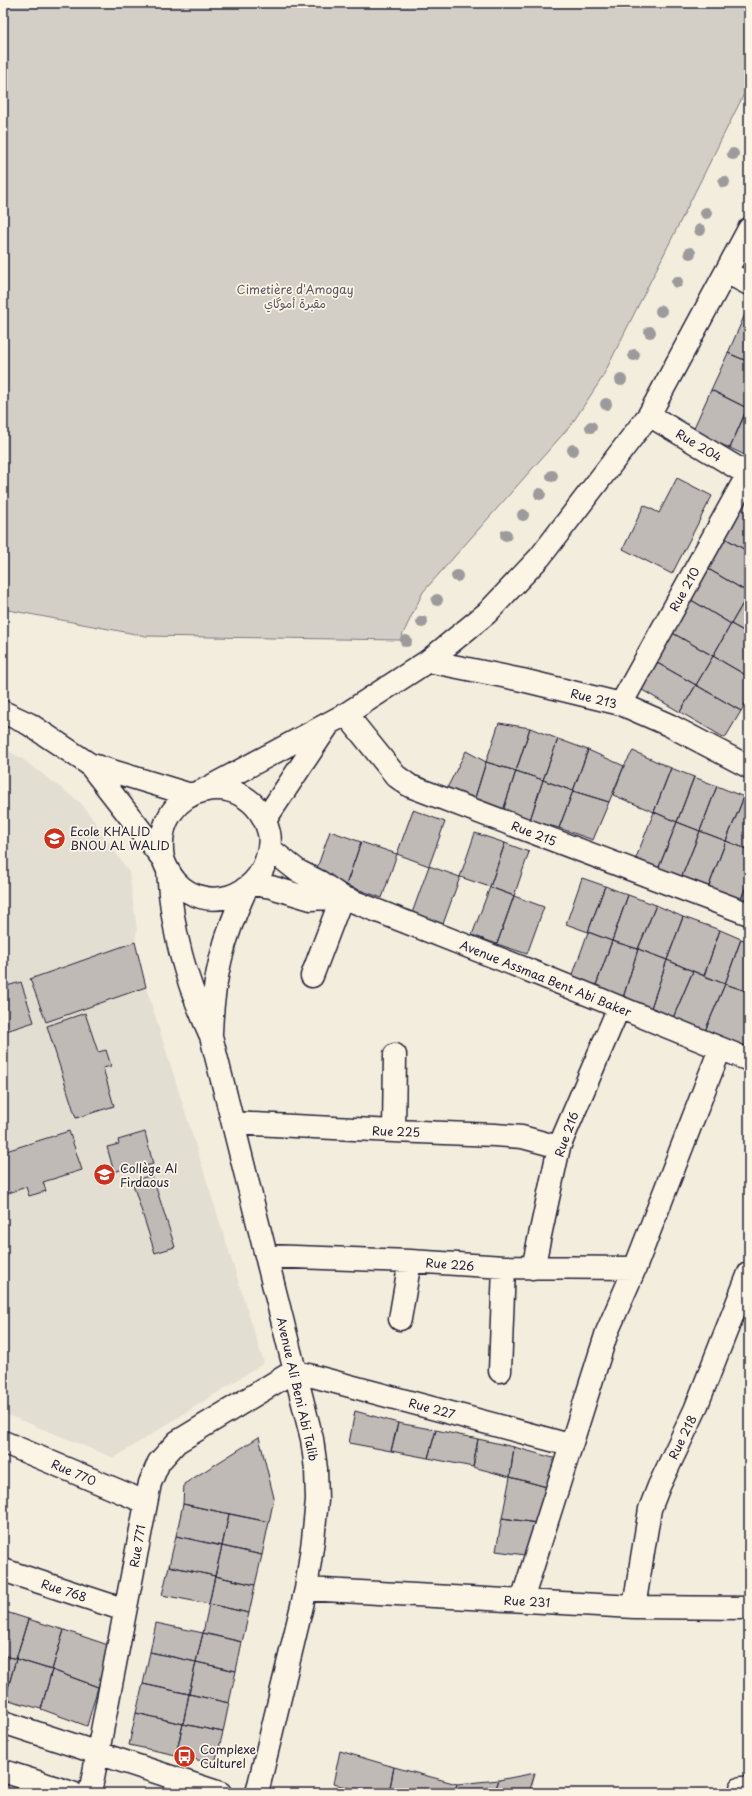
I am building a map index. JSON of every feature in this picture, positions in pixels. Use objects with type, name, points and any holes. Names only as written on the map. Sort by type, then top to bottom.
[{"type":"street","points":[[165,865],[160,846],[161,834],[165,822],[172,811],[181,802],[197,792],[338,719],[428,661],[487,613],[540,557],[649,415],[749,229]]},
{"type":"street","points":[[726,272],[749,284]]},
{"type":"street","name":"Rue 204","points":[[649,415],[748,475]]},
{"type":"street","name":"Rue 210","points":[[621,704],[748,475]]},
{"type":"street","name":"Rue 213","points":[[428,661],[522,680],[621,704],[669,725],[749,767]]},
{"type":"street","points":[[3,712],[28,724],[89,764],[197,792],[218,789],[226,790],[246,798],[257,808],[265,820],[269,835],[270,849],[264,868],[249,887],[233,896],[218,899],[203,897],[189,892],[177,883],[89,764]]},
{"type":"street","points":[[265,820],[338,719]]},
{"type":"street","name":"Rue 215","points":[[338,719],[396,776],[410,786],[749,914]]},
{"type":"street","name":"Avenue Assmaa Bent Abi Baker","points":[[270,849],[298,871],[320,882],[342,897],[749,1060]]},
{"type":"street","name":"Avenue Ali Beni Abi Talib","points":[[165,865],[170,905],[178,946],[196,1004],[211,1036],[312,1439],[316,1469],[317,1500],[314,1540],[306,1589],[257,1793]]},
{"type":"street","name":"Avenue Ali Beni Abi Talib","points":[[211,1036],[212,1005],[216,975],[223,945],[233,916],[249,887]]},
{"type":"street","name":"Avenue Assmaa Bent Abi Baker","points":[[249,887],[271,887],[311,899],[342,897]]},
{"type":"street","points":[[312,976],[342,897]]},
{"type":"street","name":"Rue 216","points":[[533,1268],[559,1147],[619,1007]]},
{"type":"street","points":[[522,1600],[570,1444],[607,1332],[635,1268],[720,1049]]},
{"type":"street","points":[[394,1131],[395,1055]]},
{"type":"street","name":"Rue 225","points":[[232,1123],[495,1135],[522,1137],[559,1147]]},
{"type":"street","name":"Rue 226","points":[[266,1256],[410,1261],[533,1268],[635,1268]]},
{"type":"street","points":[[400,1319],[410,1261]]},
{"type":"street","points":[[500,1371],[504,1267]]},
{"type":"street","name":"Rue 218","points":[[634,1607],[650,1509],[659,1486],[695,1410],[749,1273]]},
{"type":"street","name":"Rue 227","points":[[294,1371],[570,1444]]},
{"type":"street","name":"Rue 771","points":[[90,1793],[146,1502],[150,1483],[159,1462],[177,1442],[294,1371]]},
{"type":"street","name":"Rue 770","points":[[3,1442],[146,1502]]},
{"type":"street","name":"Rue 768","points":[[3,1570],[126,1610]]},
{"type":"street","name":"Rue 231","points":[[306,1589],[634,1607],[749,1608]]},
{"type":"street","points":[[3,1722],[99,1752],[220,1793]]},
{"type":"street","points":[[3,1771],[72,1793]]},
{"type":"shaded area","name":"Collège Al Firdaous","points":[[3,748],[24,760],[82,804],[129,872],[137,930],[135,942],[146,987],[264,1363],[114,1458],[3,1413]]},
{"type":"green space","name":"Cimetière d'Amogay مقبرة أموگاي","points":[[3,3],[749,3],[749,84],[602,378],[571,425],[423,592],[400,640],[146,636],[3,609]]},
{"type":"building","points":[[746,312],[749,314],[749,362],[728,353]]},
{"type":"building","points":[[728,353],[749,362],[749,405],[747,408],[711,390]]},
{"type":"building","points":[[711,390],[747,408],[730,448],[692,432]]},
{"type":"building","points":[[749,405],[749,457],[730,448]]},
{"type":"building","points":[[677,478],[712,496],[672,574],[623,549],[644,505],[659,513]]},
{"type":"building","points":[[740,508],[749,513],[749,552],[723,537]]},
{"type":"building","points":[[723,537],[749,552],[749,593],[705,567]]},
{"type":"building","points":[[705,567],[749,593],[731,624],[688,598]]},
{"type":"building","points":[[749,593],[749,634],[731,624]]},
{"type":"building","points":[[688,598],[731,624],[713,656],[669,631]]},
{"type":"building","points":[[731,624],[749,634],[749,677],[713,656]]},
{"type":"building","points":[[669,631],[713,656],[696,685],[652,660]]},
{"type":"building","points":[[713,656],[749,677],[749,697],[741,711],[696,685]]},
{"type":"building","points":[[652,660],[696,685],[680,712],[637,687]]},
{"type":"building","points":[[696,685],[741,711],[725,738],[680,712]]},
{"type":"building","points":[[499,723],[530,728],[516,771],[486,762]]},
{"type":"building","points":[[530,728],[558,739],[543,780],[516,771]]},
{"type":"building","points":[[558,739],[588,750],[573,791],[543,780]]},
{"type":"building","points":[[588,750],[624,766],[609,802],[573,791]]},
{"type":"building","points":[[466,751],[486,762],[474,801],[445,792]]},
{"type":"building","points":[[633,751],[671,768],[654,812],[613,795],[624,766]]},
{"type":"building","points":[[486,762],[516,771],[503,811],[474,801]]},
{"type":"building","points":[[671,768],[694,777],[677,822],[654,812]]},
{"type":"building","points":[[516,771],[543,780],[530,820],[503,811]]},
{"type":"building","points":[[694,777],[717,786],[700,831],[677,822]]},
{"type":"building","points":[[543,780],[573,791],[559,828],[530,820]]},
{"type":"building","points":[[717,786],[744,797],[726,841],[700,831]]},
{"type":"building","points":[[573,791],[609,802],[593,840],[559,828]]},
{"type":"building","points":[[744,797],[749,799],[749,850],[726,841]]},
{"type":"building","points":[[413,810],[445,822],[429,866],[397,854]]},
{"type":"building","points":[[654,812],[677,822],[657,872],[634,863]]},
{"type":"building","points":[[677,822],[700,831],[680,881],[657,872]]},
{"type":"building","points":[[330,831],[361,842],[346,885],[315,874]]},
{"type":"building","points":[[700,831],[726,841],[707,891],[680,881]]},
{"type":"building","points":[[475,833],[505,843],[490,887],[460,877]]},
{"type":"building","points":[[726,841],[749,850],[749,879],[739,904],[707,891]]},
{"type":"building","points":[[361,842],[397,854],[382,898],[346,885]]},
{"type":"building","points":[[505,843],[529,852],[514,896],[490,887]]},
{"type":"building","points":[[429,866],[460,877],[443,924],[412,913]]},
{"type":"building","points":[[582,878],[605,886],[588,932],[566,924]]},
{"type":"building","points":[[749,879],[749,908],[739,904]]},
{"type":"building","points":[[605,886],[628,895],[612,941],[588,932]]},
{"type":"building","points":[[490,887],[514,896],[497,944],[472,935]]},
{"type":"building","points":[[628,895],[656,905],[638,949],[612,941]]},
{"type":"building","points":[[514,896],[544,907],[527,954],[497,944]]},
{"type":"building","points":[[656,905],[683,917],[667,960],[638,949]]},
{"type":"building","points":[[683,917],[720,930],[704,976],[667,960]]},
{"type":"building","points":[[720,930],[741,939],[725,984],[704,976]]},
{"type":"building","points":[[588,932],[612,941],[595,988],[571,980]]},
{"type":"building","points":[[741,939],[749,941],[749,992],[725,984]]},
{"type":"building","points":[[612,941],[638,949],[623,998],[595,988]]},
{"type":"building","points":[[135,942],[146,987],[46,1022],[30,979]]},
{"type":"building","points":[[638,949],[667,960],[651,1008],[623,998]]},
{"type":"building","points":[[667,960],[693,971],[673,1018],[651,1008]]},
{"type":"building","points":[[693,971],[725,984],[705,1031],[673,1018]]},
{"type":"building","points":[[21,982],[34,1022],[3,1032],[3,987]]},
{"type":"building","points":[[725,984],[749,992],[749,1040],[746,1049],[705,1031]]},
{"type":"building","points":[[85,1013],[98,1052],[106,1050],[111,1066],[103,1068],[114,1106],[76,1118],[47,1026]]},
{"type":"building","points":[[69,1131],[82,1170],[43,1182],[46,1191],[29,1196],[26,1187],[3,1195],[3,1152]]},
{"type":"building","points":[[145,1132],[153,1164],[127,1171],[126,1168],[114,1172],[107,1147],[119,1144],[118,1140]]},
{"type":"building","points":[[152,1175],[175,1247],[155,1253],[132,1181]]},
{"type":"building","points":[[355,1411],[398,1423],[391,1451],[349,1443]]},
{"type":"building","points":[[398,1423],[436,1430],[428,1458],[391,1451]]},
{"type":"building","points":[[436,1430],[478,1439],[473,1467],[428,1458]]},
{"type":"building","points":[[259,1437],[274,1498],[269,1522],[183,1504],[184,1484]]},
{"type":"building","points":[[478,1439],[514,1447],[510,1477],[473,1467]]},
{"type":"building","points":[[514,1447],[564,1461],[554,1489],[510,1477]]},
{"type":"building","points":[[510,1477],[554,1489],[537,1523],[502,1518]]},
{"type":"building","points":[[183,1504],[229,1514],[222,1546],[176,1536]]},
{"type":"building","points":[[229,1514],[269,1522],[262,1555],[222,1546]]},
{"type":"building","points":[[502,1518],[537,1523],[525,1555],[496,1551]]},
{"type":"building","points":[[176,1536],[222,1546],[215,1576],[169,1566]]},
{"type":"building","points":[[222,1546],[262,1555],[255,1585],[215,1576]]},
{"type":"building","points":[[169,1566],[215,1576],[209,1604],[162,1595]]},
{"type":"building","points":[[215,1576],[255,1585],[249,1613],[209,1604]]},
{"type":"building","points":[[209,1604],[249,1613],[242,1642],[203,1633]]},
{"type":"building","points":[[3,1611],[28,1619],[16,1659],[3,1655]]},
{"type":"building","points":[[28,1619],[64,1630],[52,1670],[16,1659]]},
{"type":"building","points":[[156,1623],[203,1633],[196,1662],[150,1652]]},
{"type":"building","points":[[64,1630],[111,1646],[98,1687],[52,1670]]},
{"type":"building","points":[[203,1633],[242,1642],[236,1671],[196,1662]]},
{"type":"building","points":[[150,1652],[196,1662],[189,1694],[143,1684]]},
{"type":"building","points":[[3,1655],[16,1659],[5,1699],[3,1698]]},
{"type":"building","points":[[16,1659],[52,1670],[41,1709],[5,1699]]},
{"type":"building","points":[[196,1662],[236,1671],[229,1703],[189,1694]]},
{"type":"building","points":[[52,1670],[98,1687],[87,1726],[41,1709]]},
{"type":"building","points":[[143,1684],[189,1694],[183,1724],[136,1713]]},
{"type":"building","points":[[189,1694],[229,1703],[223,1732],[183,1724]]},
{"type":"building","points":[[136,1713],[183,1724],[176,1755],[129,1745]]},
{"type":"building","points":[[183,1724],[223,1732],[215,1764],[176,1755]]},
{"type":"building","points":[[340,1751],[394,1767],[389,1793],[373,1793],[333,1784]]},
{"type":"building","points":[[394,1767],[457,1784],[454,1793],[389,1793]]},
{"type":"building","points":[[535,1773],[529,1793],[494,1793],[499,1780]]},
{"type":"building","points":[[499,1780],[494,1793],[454,1793],[457,1784]]},
{"type":"place","name":"Ecole KHALID BNOU AL WALID","points":[[54,838]]},
{"type":"place","name":"Collège Al Firdaous","points":[[104,1175]]},
{"type":"place","name":"Complexe Culturel","points":[[185,1756]]}]
